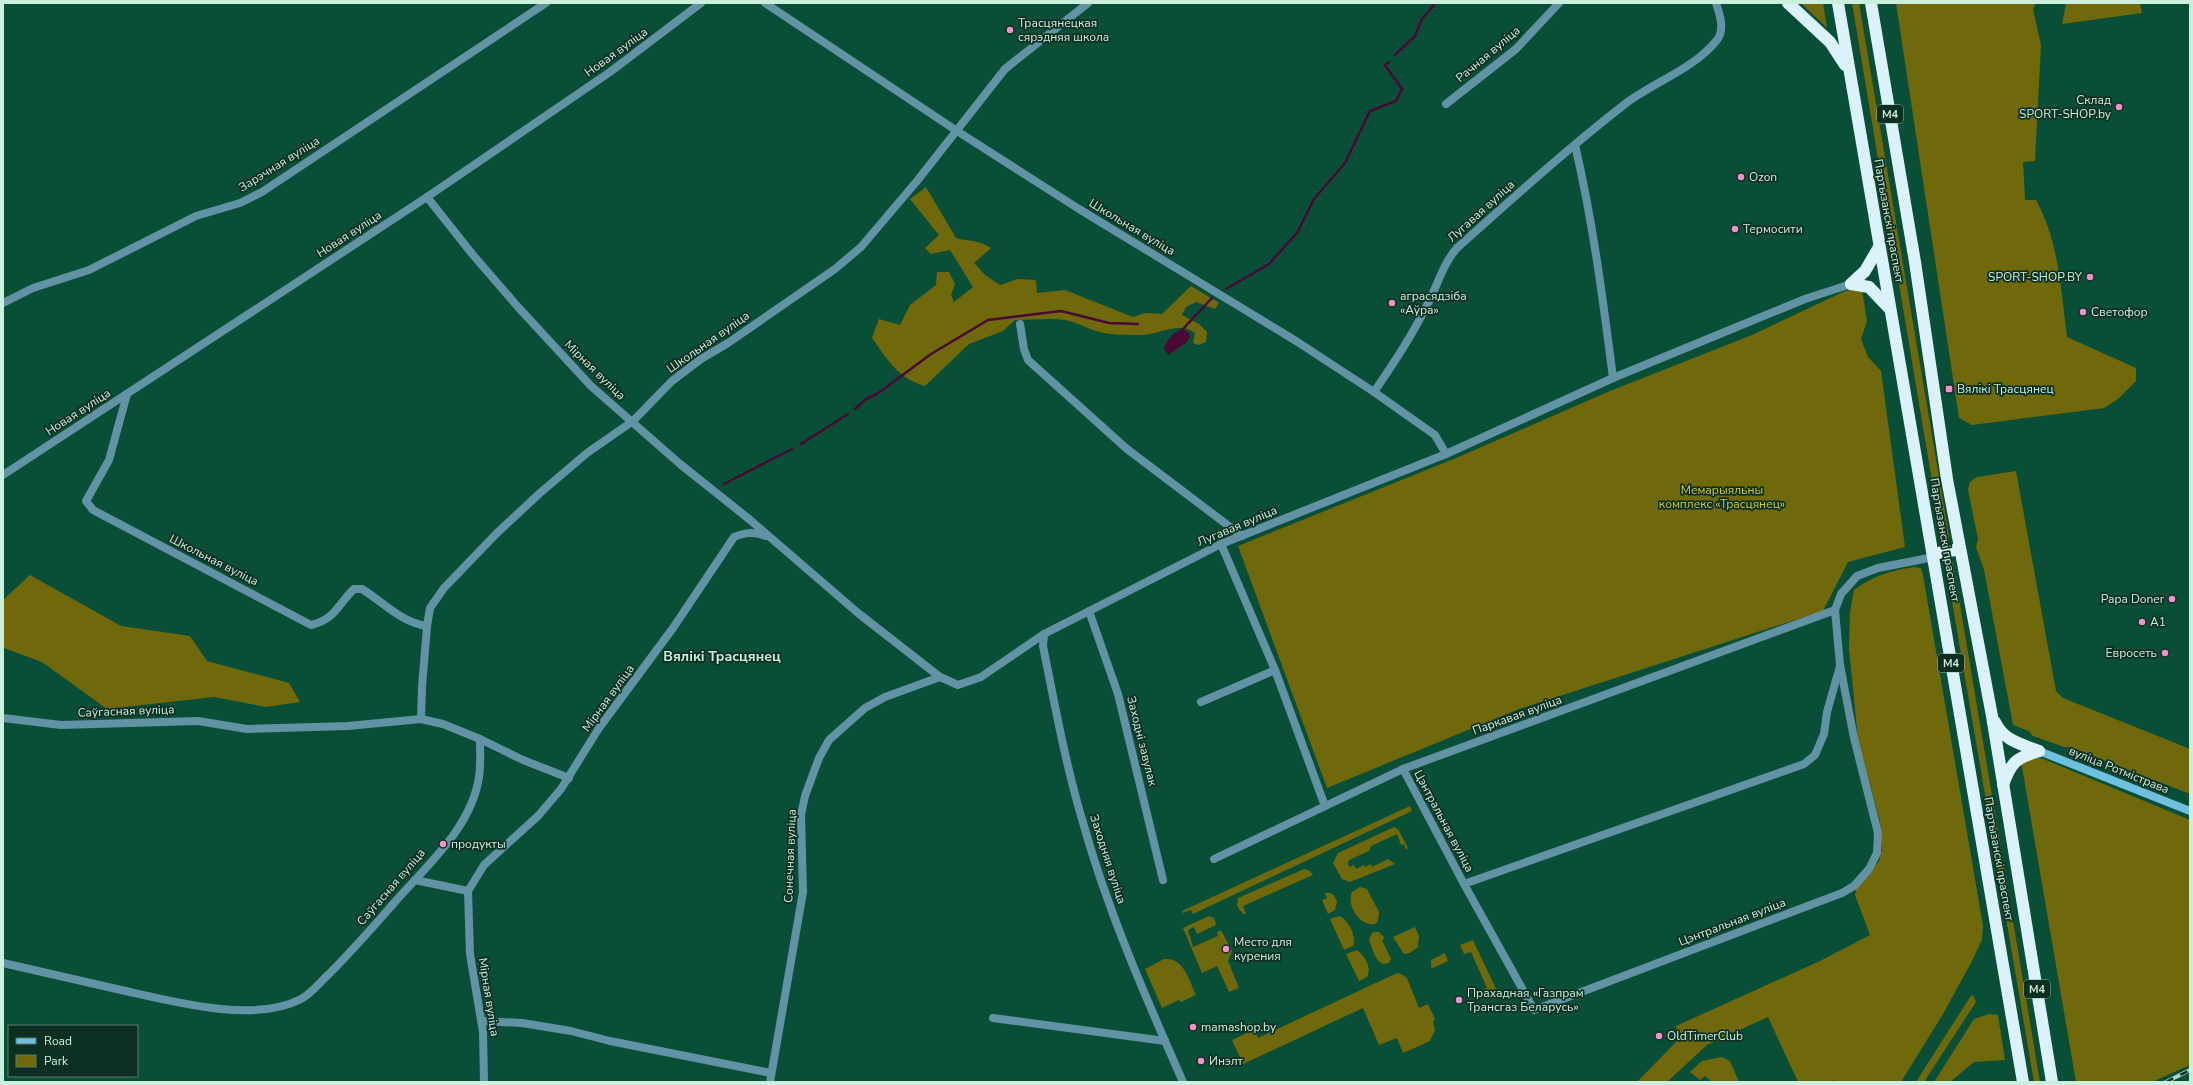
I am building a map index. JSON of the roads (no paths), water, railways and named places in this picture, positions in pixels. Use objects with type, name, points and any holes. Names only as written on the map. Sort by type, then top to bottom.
[{"type":"highway","points":[[1788,3],[1830,42],[1849,72]]},
{"type":"highway","name":"Партызанскі праспект","points":[[1838,3],[1879,247],[1934,555],[2023,1082]]},
{"type":"highway","name":"Партызанскі праспект","points":[[1871,3],[1960,549],[1992,716],[2052,1082]]},
{"type":"highway","points":[[1851,284],[1865,272],[1879,247]]},
{"type":"highway","points":[[1851,284],[1869,287],[1890,309]]},
{"type":"highway","points":[[1934,555],[1960,549]]},
{"type":"highway","points":[[1992,716],[2002,735],[2039,751]]},
{"type":"highway","points":[[2003,786],[2013,763],[2018,758],[2039,751]]},
{"type":"street","name":"Зарэчная вуліца","points":[[3,303],[33,288],[89,270],[196,216],[240,203],[262,192],[395,105],[421,84],[487,44],[546,3]]},
{"type":"street","name":"Новая вуліца","points":[[3,475],[427,197],[610,72],[701,3]]},
{"type":"street","points":[[765,3],[957,131]]},
{"type":"street","name":"Школьная вуліца","points":[[422,719],[422,687],[430,608],[444,588],[497,533],[540,493],[587,453],[633,421],[672,381],[701,359],[728,343],[836,269],[881,225],[957,131],[1005,68],[1088,3]]},
{"type":"street","name":"Рачная вуліца","points":[[1446,104],[1516,49],[1559,3]]},
{"type":"street","name":"Лугавая вуліца","points":[[1374,392],[1414,330],[1451,254],[1575,145],[1626,103],[1700,56],[1718,40],[1722,28],[1716,3]]},
{"type":"street","name":"Школьная вуліца","points":[[957,131],[1079,209],[1296,341],[1374,392]]},
{"type":"street","points":[[1575,145],[1587,195],[1597,254],[1613,378]]},
{"type":"street","name":"Мірная вуліца","points":[[427,197],[473,255],[552,345],[591,386],[633,421],[680,464],[749,519],[858,612],[940,677],[958,685],[973,681],[1044,634]]},
{"type":"street","name":"Лугавая вуліца","points":[[1044,634],[1221,544],[1446,454],[1613,378],[1798,302],[1851,284]]},
{"type":"street","points":[[1020,324],[1024,349],[1028,360],[1127,450],[1242,536]]},
{"type":"street","points":[[1374,392],[1435,435],[1446,454]]},
{"type":"street","name":"Школьная вуліца","points":[[127,394],[109,460],[86,501],[93,510],[311,625],[324,622],[331,617],[354,589],[362,588],[405,619],[416,625],[427,626]]},
{"type":"street","points":[[734,537],[749,519]]},
{"type":"street","name":"Мірная вуліца","points":[[484,1082],[481,1020],[470,954],[468,891],[484,865],[538,816],[569,778],[599,728],[673,628],[734,537],[752,532],[769,537]]},
{"type":"street","points":[[1221,544],[1275,670],[1325,806]]},
{"type":"street","points":[[1835,610],[1840,594],[1857,576],[1878,568],[1934,555]]},
{"type":"street","name":"Цэнтральная вуліца","points":[[1403,769],[1464,884],[1534,1010],[1800,909],[1854,886],[1869,869],[1877,852],[1878,833],[1854,738],[1840,666],[1835,610]]},
{"type":"street","name":"Паркавая вуліца","points":[[1214,859],[1403,769],[1835,610]]},
{"type":"street","name":"Заходні завулак","points":[[1089,611],[1118,694],[1163,880]]},
{"type":"street","name":"Заходняя вуліца","points":[[1044,634],[1043,646],[1065,753],[1084,826],[1109,902],[1183,1082]]},
{"type":"street","name":"Цэнтральная вуліца","points":[[1464,884],[1804,764],[1815,755],[1824,734],[1827,712],[1840,666]]},
{"type":"street","points":[[1201,702],[1275,670]]},
{"type":"street","name":"Сонечная вуліца","points":[[771,1078],[802,892],[801,815],[805,796],[819,758],[829,740],[865,708],[885,697],[940,677]]},
{"type":"street","name":"Саўгасная вуліца","points":[[3,718],[61,725],[198,721],[247,729],[348,726],[422,719],[443,724],[480,739],[480,776],[471,806],[462,824],[415,880],[339,964],[310,993],[300,999],[281,1006],[239,1010],[184,1004],[3,963]]},
{"type":"street","points":[[480,739],[523,760],[569,778]]},
{"type":"street","name":"вуліца Ротмістрава","points":[[2039,751],[2190,811]]},
{"type":"street","points":[[415,880],[468,891]]},
{"type":"street","points":[[993,1018],[1165,1041]]},
{"type":"street","points":[[481,1020],[522,1022],[571,1031],[771,1078]]},
{"type":"waterway","points":[[1395,55],[1415,36],[1422,19],[1434,5]]},
{"type":"waterway","points":[[1226,289],[1269,264],[1297,233],[1314,199],[1345,163],[1370,111],[1396,101],[1402,89],[1385,65],[1389,62]]},
{"type":"waterway","points":[[1182,330],[1212,298]]},
{"type":"waterway","points":[[855,409],[866,399],[877,394],[931,354],[988,320],[1061,311],[1109,323],[1138,324]]},
{"type":"waterway","points":[[801,444],[848,414]]},
{"type":"waterway","points":[[724,484],[792,449]]},
{"type":"railway","points":[[2166,1082],[2190,1070]]},
{"type":"place","name":"Трасцянецкая сярэдняя школа","points":[[1010,30]]},
{"type":"place","name":"Склад SPORT-SHOP.by","points":[[2119,107]]},
{"type":"place","name":"Ozon","points":[[1741,177]]},
{"type":"place","name":"Термосити","points":[[1735,229]]},
{"type":"place","name":"SPORT-SHOP.BY","points":[[2090,277]]},
{"type":"place","name":"аграсядзіба «Аўра»","points":[[1392,303]]},
{"type":"place","name":"Светофор","points":[[2083,312]]},
{"type":"place","name":"Вялікі Трасцянец","points":[[1949,389]]},
{"type":"place","name":"Papa Doner","points":[[2172,599]]},
{"type":"place","name":"A1","points":[[2142,622]]},
{"type":"place","name":"Евросеть","points":[[2165,653]]},
{"type":"place","name":"продукты","points":[[443,844]]},
{"type":"place","name":"Место для курения","points":[[1226,949]]},
{"type":"place","name":"Прахадная «Газпрам Трансгаз Беларусь»","points":[[1459,1000]]},
{"type":"place","name":"mamashop.by","points":[[1193,1027]]},
{"type":"place","name":"OldTimerClub","points":[[1659,1036]]},
{"type":"place","name":"Инэлт","points":[[1201,1061]]},
{"type":"district","name":"Вялікі Трасцянец","points":[[722,656]]},
{"type":"park label","name":"Мемарыяльны комплекс «Трасцянец»","points":[[1722,497]]}]
